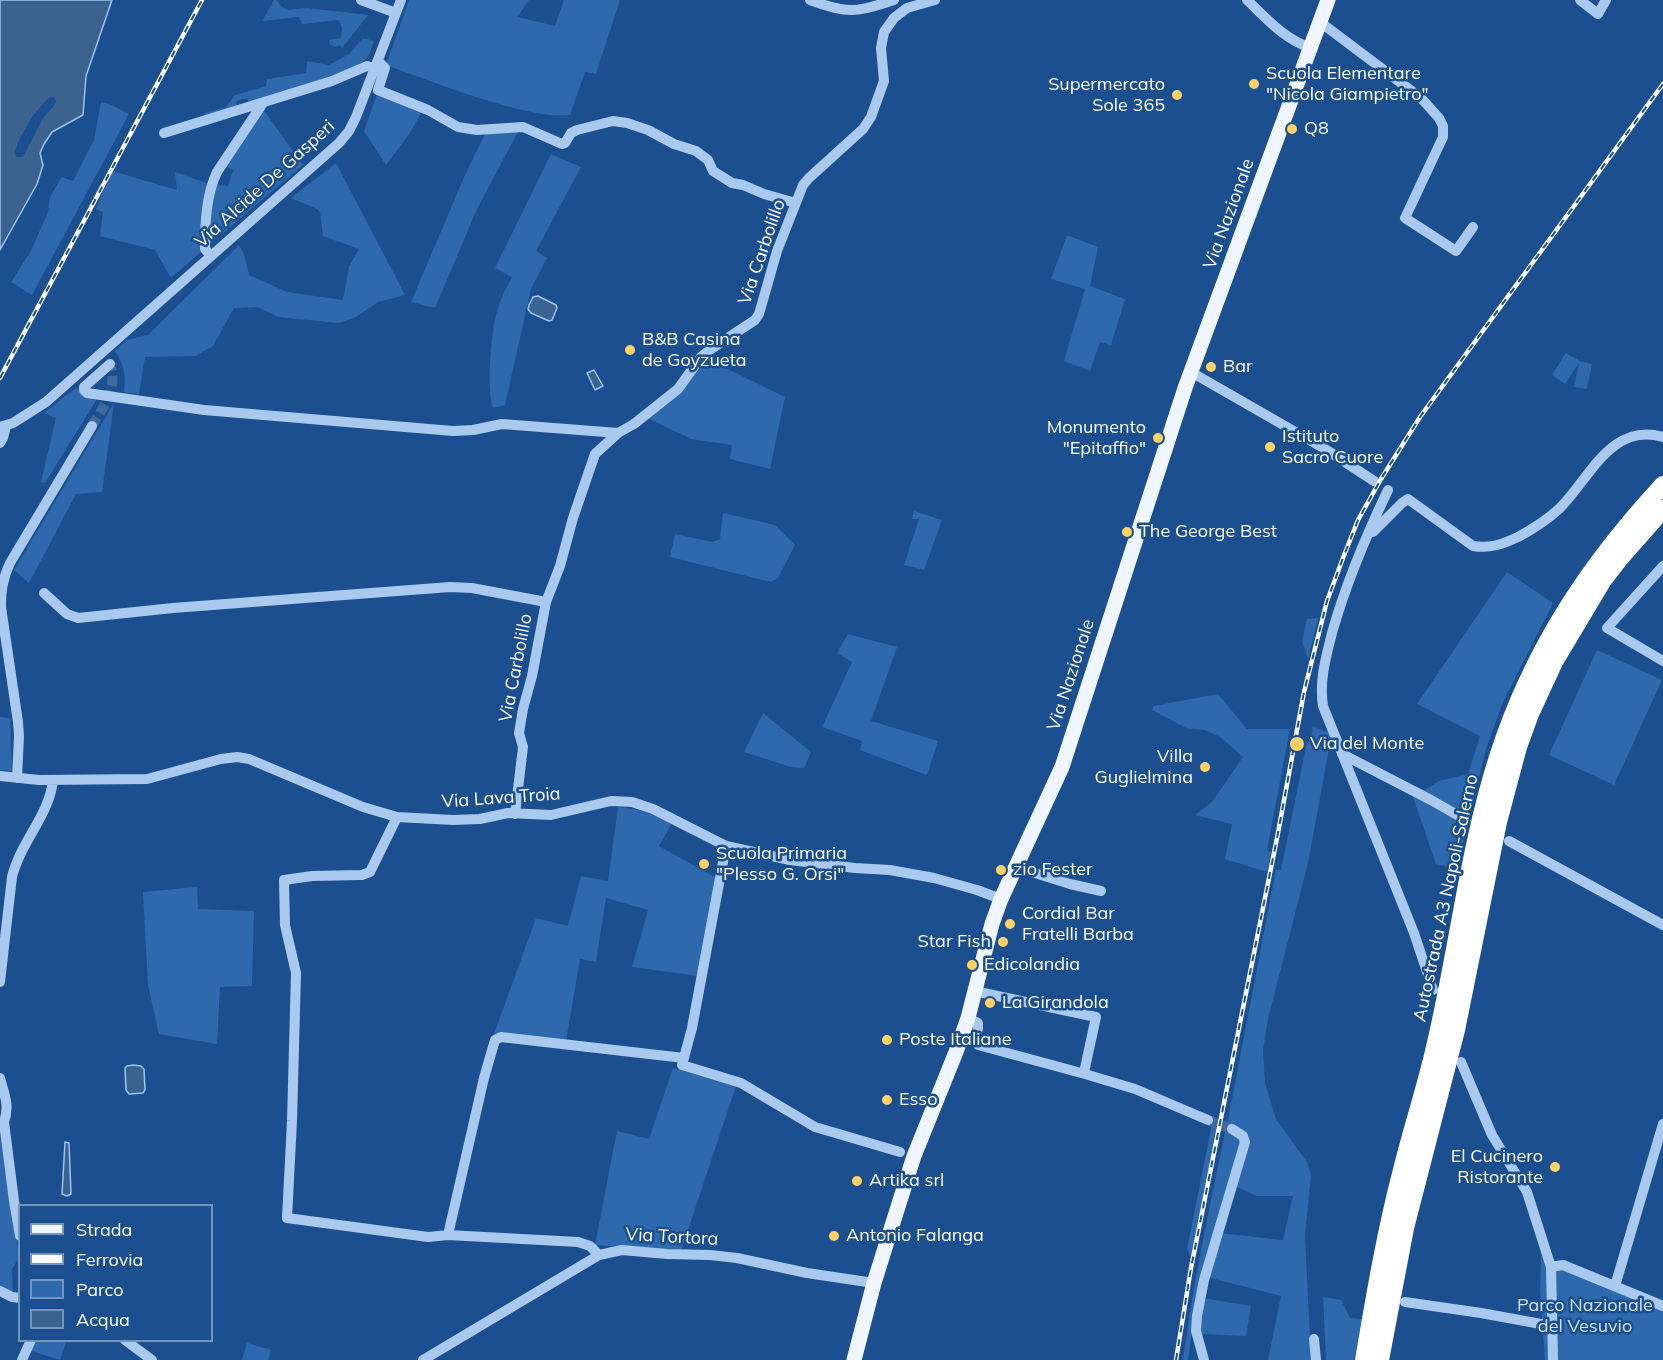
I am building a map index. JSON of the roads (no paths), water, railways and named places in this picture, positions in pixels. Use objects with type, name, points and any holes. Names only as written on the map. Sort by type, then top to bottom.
[{"type":"highway","name":"Autostrada A3 Napoli-Salerno","points":[[1364,1360],[1390,1221],[1435,1047],[1481,821],[1507,731],[1537,661],[1572,598],[1613,542],[1663,485]]},
{"type":"highway","name":"Autostrada A3 Napoli-Salerno","points":[[1380,1360],[1405,1228],[1456,1030],[1498,822],[1518,747],[1554,662],[1604,580],[1663,509]]},
{"type":"main road","name":"Via Nazionale","points":[[854,1360],[906,1154],[956,1052],[968,1018],[988,934],[1001,899],[1062,767],[1191,372],[1328,0]]},
{"type":"street","points":[[361,0],[396,13]]},
{"type":"street","name":"Via Alcide De Gasperi","points":[[3,427],[46,402],[339,142],[349,131],[356,117],[401,0]]},
{"type":"street","points":[[810,0],[852,10],[894,0]]},
{"type":"street","name":"Via Carbolillo","points":[[515,814],[523,747],[519,733],[546,602],[560,566],[573,518],[595,454],[618,433],[634,424],[678,389],[701,357],[755,320],[759,314],[777,251],[803,185],[863,129],[871,117],[884,81],[881,48],[884,32],[894,18],[907,8],[935,0]]},
{"type":"street","points":[[1247,0],[1280,32],[1291,40],[1311,48]]},
{"type":"street","points":[[1580,0],[1598,14],[1606,0]]},
{"type":"street","points":[[1320,22],[1421,98],[1439,117],[1443,126],[1443,137],[1405,218],[1456,250],[1473,227]]},
{"type":"street","points":[[164,133],[332,81],[376,64],[385,68],[378,90],[428,110],[458,127],[477,130],[523,127],[562,144],[566,143],[571,133],[577,130],[613,121],[627,123],[696,151],[708,160],[713,171],[732,183],[796,203]]},
{"type":"street","points":[[211,256],[205,249],[205,229],[212,182],[262,103]]},
{"type":"street","points":[[102,353],[111,366],[84,387],[87,393],[204,410],[453,432],[502,424],[618,433]]},
{"type":"street","points":[[1191,372],[1325,449],[1374,481]]},
{"type":"street","points":[[17,778],[19,736],[1,607],[4,577],[10,563],[93,426]]},
{"type":"street","points":[[0,443],[3,427]]},
{"type":"street","points":[[1368,532],[1373,532],[1408,499],[1473,546],[1493,547],[1520,536],[1540,524],[1559,508],[1611,447],[1638,434],[1663,437]]},
{"type":"street","points":[[1388,490],[1368,532],[1343,598],[1326,655],[1321,695],[1339,748],[1414,933],[1433,990]]},
{"type":"street","points":[[1662,660],[1607,628],[1663,566]]},
{"type":"street","points":[[44,593],[67,614],[78,618],[173,608],[450,587],[472,588],[546,602]]},
{"type":"street","points":[[1339,748],[1466,820]]},
{"type":"street","name":"Via Lava Troia","points":[[0,776],[39,780],[147,779],[221,759],[237,757],[249,759],[363,807],[397,817],[453,820],[480,819],[508,813],[551,815],[611,801],[632,802],[652,809],[726,846],[790,860],[890,870],[934,878],[1001,899]]},
{"type":"street","points":[[0,982],[15,864],[50,797],[54,780]]},
{"type":"street","points":[[397,817],[370,872],[362,875],[312,876],[284,880],[285,925],[296,973],[292,1121],[286,1218],[428,1237],[448,1234],[578,1242],[590,1246],[599,1255]]},
{"type":"street","points":[[1509,841],[1663,925]]},
{"type":"street","points":[[726,846],[694,1018],[682,1065],[741,1083],[815,1127],[906,1154]]},
{"type":"street","points":[[1016,867],[1101,891]]},
{"type":"street","points":[[975,992],[1096,1017],[1085,1068]]},
{"type":"street","points":[[968,1018],[978,1023],[975,1038],[978,1045],[1135,1089],[1208,1120]]},
{"type":"street","points":[[448,1234],[495,1040],[501,1037],[684,1058]]},
{"type":"street","points":[[1461,1062],[1492,1135],[1527,1192],[1551,1267],[1553,1360]]},
{"type":"street","points":[[0,1078],[8,1112],[2,1123],[18,1224]]},
{"type":"street","points":[[1615,1286],[1663,1124]]},
{"type":"street","points":[[1204,1360],[1196,1331],[1197,1316],[1204,1280],[1245,1142],[1243,1136],[1232,1130]]},
{"type":"street","name":"Via Tortora","points":[[423,1360],[599,1255],[622,1250],[737,1258],[807,1273],[874,1283]]},
{"type":"street","points":[[1551,1267],[1563,1265],[1663,1306]]},
{"type":"street","points":[[0,1291],[18,1298]]},
{"type":"street","points":[[1405,1302],[1552,1326]]},
{"type":"street","points":[[1314,1339],[1316,1360]]},
{"type":"street","points":[[22,1360],[31,1342]]},
{"type":"street","points":[[125,1342],[152,1360]]},
{"type":"water","points":[[0,0],[112,0],[86,76],[83,115],[52,132],[44,144],[40,153],[43,165],[37,184],[0,250]]},
{"type":"water","points":[[538,296],[556,305],[552,320],[549,321],[531,313],[528,309],[533,297]]},
{"type":"water","points":[[594,370],[603,386],[595,390],[587,373]]},
{"type":"water","points":[[133,1065],[144,1069],[145,1090],[143,1093],[129,1094],[126,1090],[125,1068]]},
{"type":"water","points":[[65,1142],[69,1143],[71,1194],[67,1196],[62,1194]]},
{"type":"tunnel","points":[[92,426],[111,391],[111,368]]},
{"type":"tunnel","points":[[1208,1120],[1232,1129]]},
{"type":"railway","points":[[0,378],[202,0]]},
{"type":"railway","points":[[1176,1360],[1191,1268],[1304,692],[1327,601],[1343,558],[1358,520],[1420,417],[1663,84]]},
{"type":"place","name":"Scuola Elementare \"Nicola Giampietro\"","points":[[1254,84]]},
{"type":"place","name":"Supermercato Sole 365","points":[[1177,95]]},
{"type":"place","name":"Q8","points":[[1292,129]]},
{"type":"place","name":"B&B Casina de Goyzueta","points":[[630,350]]},
{"type":"place","name":"Bar","points":[[1211,367]]},
{"type":"place","name":"Monumento \"Epitaffio\"","points":[[1158,438]]},
{"type":"place","name":"Istituto Sacro Cuore","points":[[1270,447]]},
{"type":"place","name":"The George Best","points":[[1127,532]]},
{"type":"place","name":"Via del Monte","points":[[1297,744]]},
{"type":"place","name":"Villa Guglielmina","points":[[1205,767]]},
{"type":"place","name":"Scuola Primaria \"Plesso G. Orsi\"","points":[[704,864]]},
{"type":"place","name":"zio Fester","points":[[1001,870]]},
{"type":"place","name":"Cordial Bar Fratelli Barba","points":[[1010,924]]},
{"type":"place","name":"Star Fish","points":[[1003,942]]},
{"type":"place","name":"Edicolandia","points":[[972,965]]},
{"type":"place","name":"La Girandola","points":[[990,1003]]},
{"type":"place","name":"Poste Italiane","points":[[887,1040]]},
{"type":"place","name":"Esso","points":[[887,1100]]},
{"type":"place","name":"El Cucinero Ristorante","points":[[1555,1167]]},
{"type":"place","name":"Artika srl","points":[[857,1181]]},
{"type":"place","name":"Antonio Falanga","points":[[834,1236]]},
{"type":"park label","name":"Parco Nazionale del Vesuvio","points":[[1585,1316]]}]
